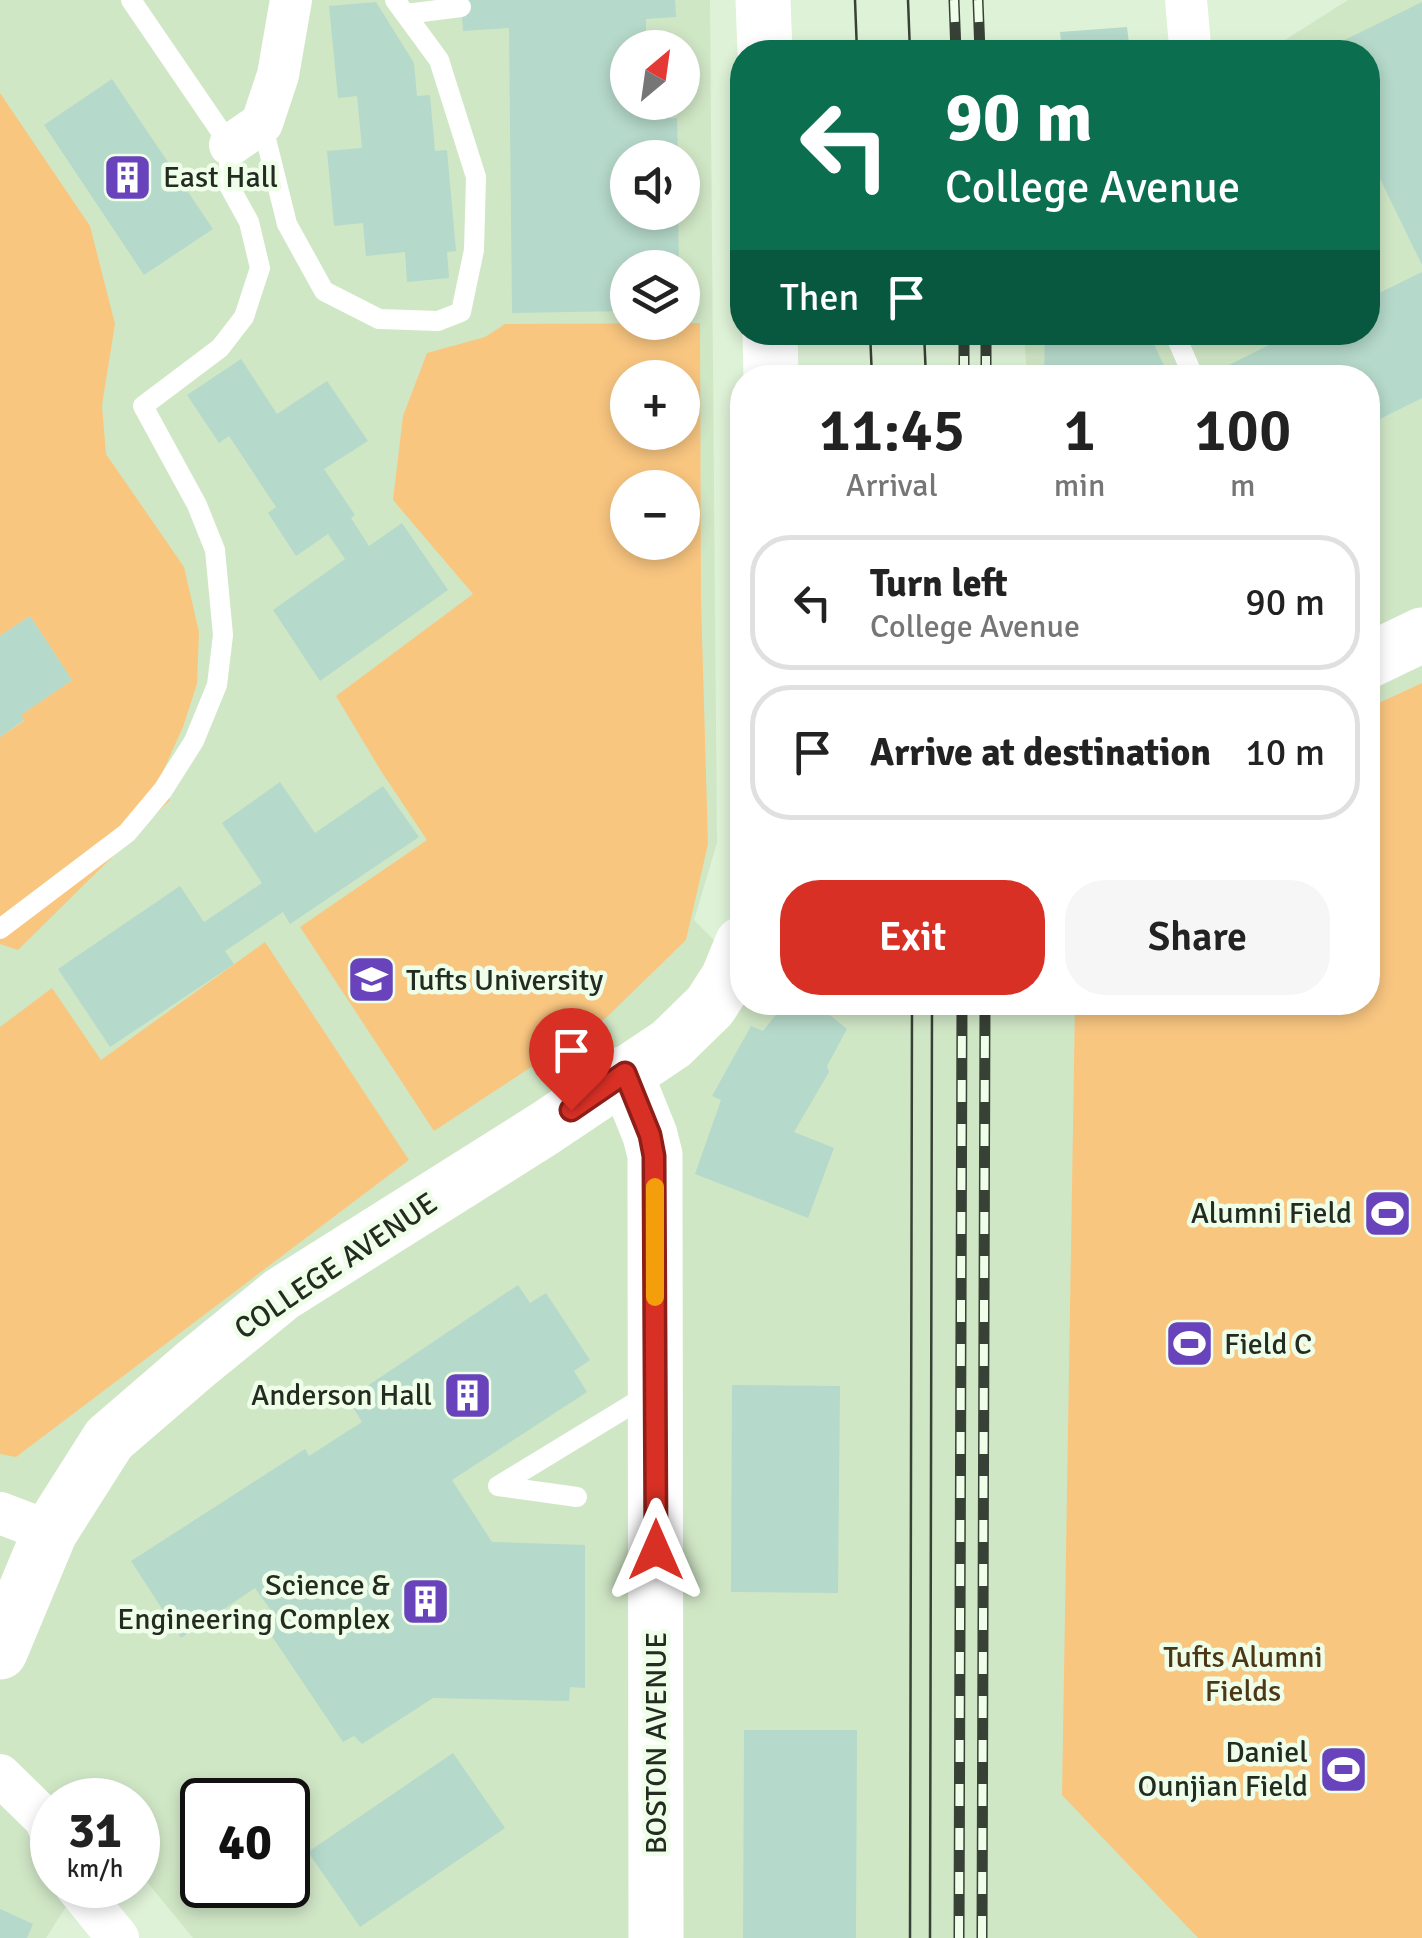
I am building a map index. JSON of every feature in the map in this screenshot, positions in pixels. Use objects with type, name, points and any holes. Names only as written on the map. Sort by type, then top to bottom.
[{"type":"main road","points":[[763,0],[765,40]]},
{"type":"main road","points":[[1380,655],[1422,635]]},
{"type":"main road","name":"COLLEGE AVENUE","points":[[0,1652],[50,1532],[109,1439],[282,1294],[544,1130],[670,1044],[710,1006],[730,973]]},
{"type":"main road","name":"BOSTON AVENUE","points":[[625,1073],[650,1135],[654,1156],[656,1938]]},
{"type":"street","points":[[246,134],[278,75],[290,0]]},
{"type":"street","points":[[1186,0],[1189,40]]},
{"type":"street","points":[[0,1513],[50,1532]]},
{"type":"street","points":[[0,1775],[30,1805]]},
{"type":"street","points":[[94,1908],[118,1938]]},
{"type":"lane","points":[[131,0],[246,134],[287,224],[324,291],[380,319],[438,320],[461,312],[474,250],[476,177],[439,60],[400,7]]},
{"type":"lane","points":[[400,7],[461,8]]},
{"type":"lane","points":[[0,929],[128,832],[163,790],[194,742],[217,685],[223,635],[215,550],[197,505],[143,406],[220,348],[244,317],[260,268],[249,222],[228,184],[246,134]]},
{"type":"lane","points":[[577,1496],[498,1486],[656,1391]]},
{"type":"shaded area","name":"Tufts University","points":[[0,0],[710,0],[717,843],[694,920],[717,943],[730,974],[730,1015],[1380,1015],[1380,365],[1026,365],[1025,345],[1380,345],[1380,40],[1285,40],[1348,0],[1422,0],[1422,1938],[193,1938],[160,1898],[160,1778],[30,1778],[30,1908],[65,1908],[46,1938],[0,1938]]},
{"type":"green space","points":[[0,93],[90,226],[115,324],[102,405],[106,454],[184,567],[199,632],[197,684],[159,780],[170,800],[18,950],[0,944],[0,737],[24,721],[21,715],[72,680],[30,616],[0,636]]},
{"type":"green space","points":[[610,323],[610,340],[700,340],[700,323],[701,600],[708,844],[686,940],[607,1017],[434,1131],[300,927],[427,840],[336,696],[473,594],[393,500],[403,416],[427,353],[485,337],[505,324]]},
{"type":"green space","name":"Tufts Alumni Fields","points":[[1422,683],[1422,1938],[1198,1938],[1062,1795],[1075,1015],[1380,1015],[1380,702]]},
{"type":"green space","points":[[265,942],[409,1160],[16,1457],[0,1454],[0,1027],[52,988],[101,1060]]},
{"type":"building","points":[[461,0],[675,0],[676,17],[646,19],[646,30],[610,30],[610,120],[677,120],[678,140],[610,140],[610,230],[678,230],[679,250],[610,250],[610,311],[512,313],[509,28],[463,31]]},
{"type":"building","points":[[376,2],[414,63],[417,96],[430,95],[435,151],[447,150],[456,251],[447,252],[449,278],[407,282],[405,252],[366,256],[363,223],[334,226],[327,151],[362,148],[357,96],[338,98],[329,6]]},
{"type":"building","points":[[1422,2],[1422,265],[1380,179],[1380,40],[1344,40]]},
{"type":"building","points":[[1127,27],[1129,40],[1061,40],[1060,32]]},
{"type":"building","name":"East Hall","points":[[112,79],[213,229],[144,275],[44,125]]},
{"type":"building","points":[[1422,272],[1422,398],[1380,419],[1380,365],[1229,365],[1269,345],[1380,345],[1380,293]]},
{"type":"building","points":[[1045,345],[1154,345],[1164,365],[1044,365]]},
{"type":"building","points":[[241,359],[277,414],[327,381],[368,441],[324,469],[355,515],[351,518],[369,546],[402,523],[448,590],[320,681],[273,610],[345,559],[328,534],[296,556],[268,513],[276,507],[229,436],[219,443],[187,395]]},
{"type":"building","points":[[30,616],[72,680],[21,715],[24,720],[0,737],[0,636]]},
{"type":"building","points":[[280,782],[315,833],[383,786],[419,837],[290,924],[283,912],[225,951],[234,964],[110,1047],[58,969],[180,886],[204,922],[262,883],[222,823]]},
{"type":"building","points":[[776,1015],[830,1015],[847,1029],[827,1066],[829,1072],[794,1132],[834,1148],[808,1218],[695,1174],[721,1100],[712,1096],[751,1026],[763,1031]]},
{"type":"building","points":[[518,1285],[530,1303],[546,1293],[590,1360],[574,1371],[587,1392],[452,1480],[492,1542],[585,1545],[585,1688],[570,1687],[569,1701],[433,1698],[362,1744],[354,1736],[343,1742],[263,1623],[275,1616],[255,1588],[181,1638],[131,1561],[305,1449],[309,1456],[362,1422],[348,1399]]},
{"type":"building","points":[[732,1385],[840,1386],[838,1593],[731,1592]]},
{"type":"building","points":[[744,1730],[857,1730],[856,1938],[743,1938]]},
{"type":"building","points":[[453,1753],[505,1828],[360,1927],[310,1851]]},
{"type":"building","points":[[0,1909],[33,1924],[27,1938],[0,1938]]},
{"type":"tram line","points":[[855,0],[857,40]]},
{"type":"tram line","points":[[908,0],[910,40]]},
{"type":"tram line","points":[[871,345],[871,365]]},
{"type":"tram line","points":[[925,345],[925,365]]},
{"type":"tram line","points":[[910,1938],[912,1015]]},
{"type":"tram line","points":[[930,1938],[932,1015]]},
{"type":"railway","points":[[954,0],[956,40]]},
{"type":"railway","points":[[978,0],[980,40]]},
{"type":"railway","points":[[964,345],[964,365]]},
{"type":"railway","points":[[986,345],[986,365]]},
{"type":"railway","points":[[959,1938],[962,1015]]},
{"type":"railway","points":[[982,1938],[985,1015]]},
{"type":"slow traffic","points":[[655,1187],[655,1297]]},
{"type":"place","name":"East Hall","points":[[128,177]]},
{"type":"place","name":"Tufts University","points":[[371,980]]},
{"type":"place","name":"Alumni Field","points":[[1387,1213]]},
{"type":"place","name":"Field C","points":[[1189,1344]]},
{"type":"place","name":"Anderson Hall","points":[[467,1395]]},
{"type":"place","name":"Science & Engineering Complex","points":[[425,1602]]},
{"type":"place","name":"Daniel Ounjian Field","points":[[1343,1769]]},
{"type":"route","points":[[571,1110],[625,1073],[650,1135],[654,1156],[656,1550]]}]
